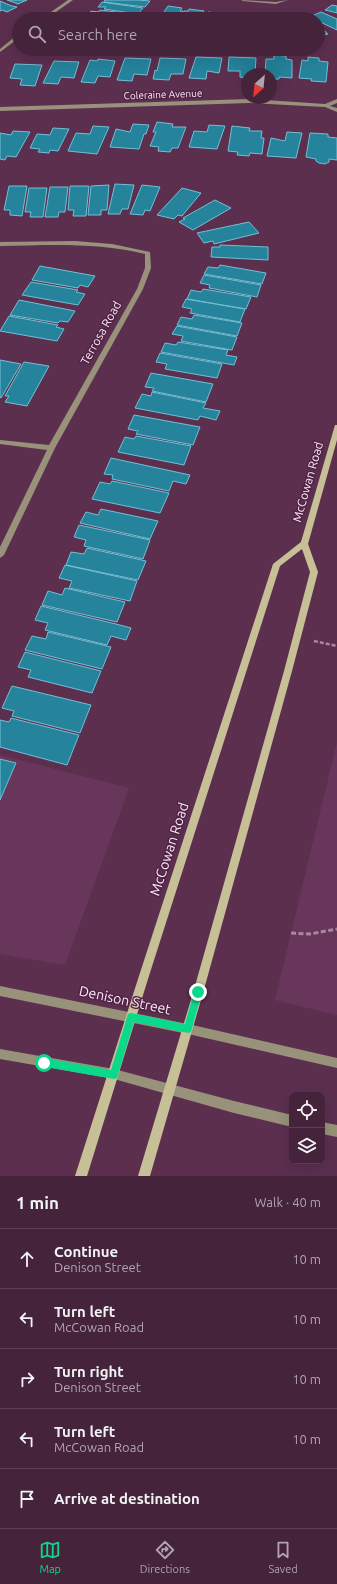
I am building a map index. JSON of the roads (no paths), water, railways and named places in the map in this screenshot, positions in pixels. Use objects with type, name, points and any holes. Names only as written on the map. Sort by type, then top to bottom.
[{"type":"main road","name":"McCowan Road","points":[[81,1176],[277,564],[304,544],[337,427]]},
{"type":"main road","points":[[144,1176],[171,1090],[286,679],[314,572],[304,544]]},
{"type":"street","points":[[53,12],[71,0]]},
{"type":"street","points":[[243,0],[276,3],[286,0]]},
{"type":"street","points":[[0,51],[12,42]]},
{"type":"street","name":"Coleraine Avenue","points":[[0,109],[249,101],[326,106],[337,110]]},
{"type":"street","name":"Coleraine Avenue","points":[[326,106],[337,101]]},
{"type":"street","name":"Terrosa Road","points":[[0,244],[110,245],[132,248],[148,253],[148,268],[140,289],[51,448],[0,555]]},
{"type":"street","points":[[0,442],[51,448]]},
{"type":"street","name":"Denison Street","points":[[0,991],[188,1029],[337,1063]]},
{"type":"street","points":[[0,1054],[114,1074],[289,1120]]},
{"type":"street","points":[[325,1129],[337,1131]]}]
